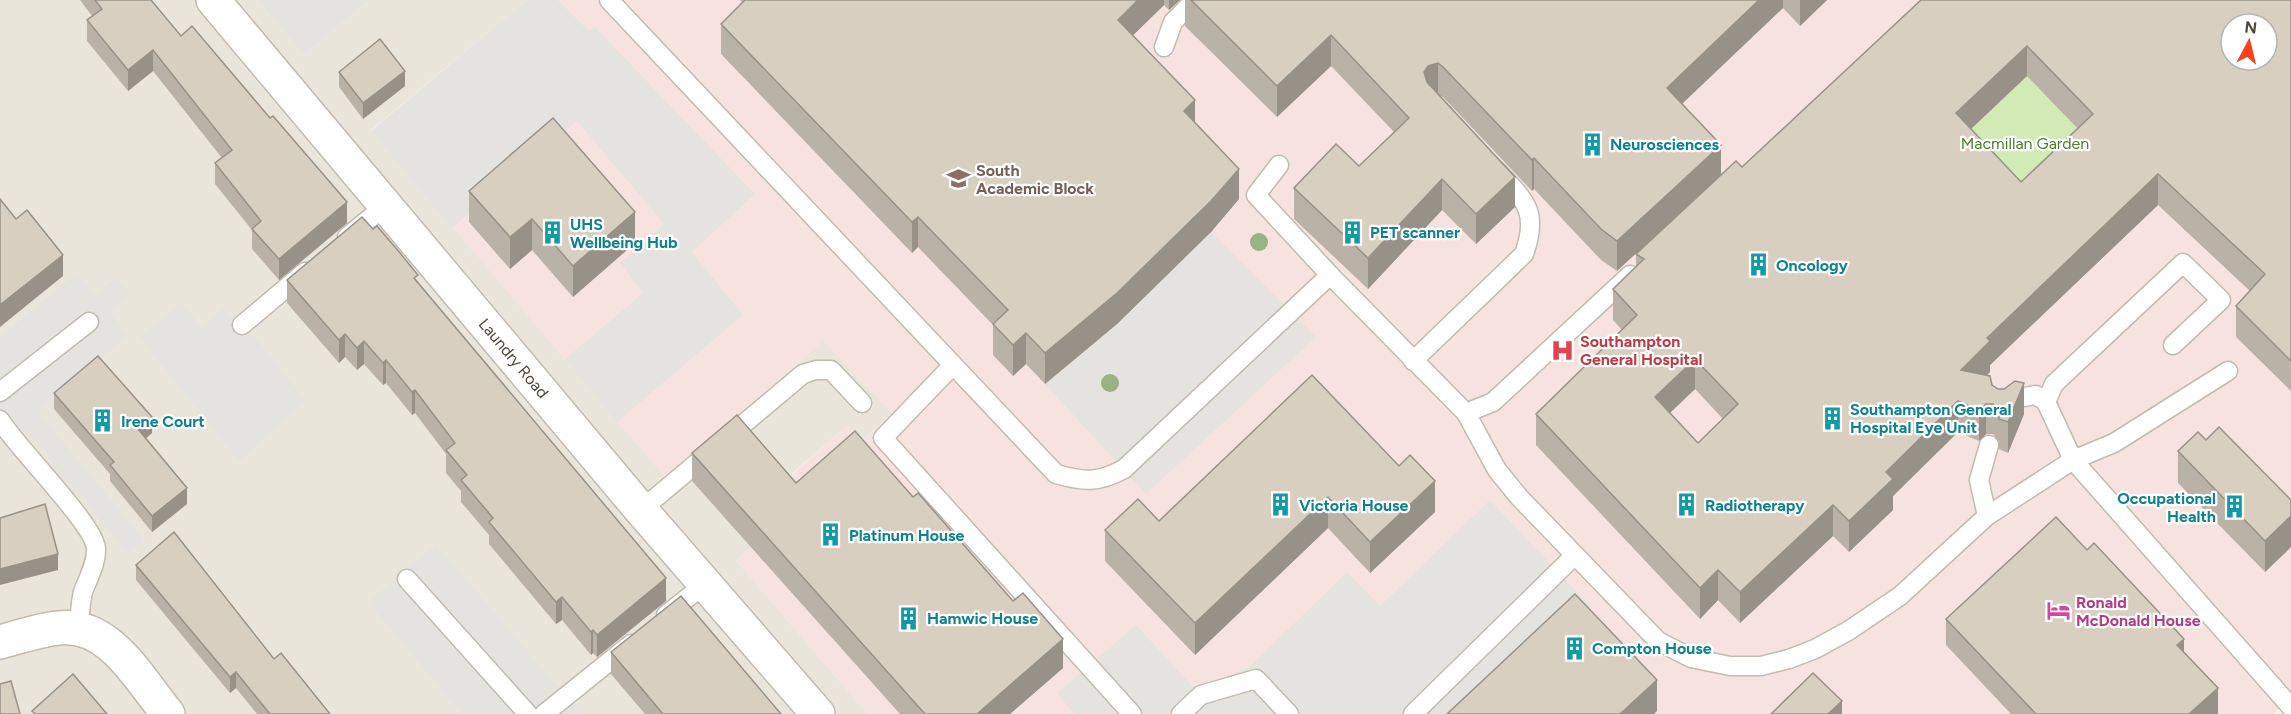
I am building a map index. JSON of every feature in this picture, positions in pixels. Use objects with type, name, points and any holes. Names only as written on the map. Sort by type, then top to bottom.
[{"type":"street","name":"Laundry Road","points":[[213,0],[641,510],[818,714]]},
{"type":"street","points":[[0,642],[59,628],[79,628],[103,637],[168,714]]},
{"type":"lane","points":[[609,0],[1056,474],[1081,481],[1106,478],[1124,469],[1330,275]]},
{"type":"lane","points":[[1164,47],[1173,22],[1195,0]]},
{"type":"lane","points":[[1413,361],[1524,254],[1531,234],[1531,214],[1523,198],[1483,156]]},
{"type":"lane","points":[[1279,165],[1256,195],[1330,275],[1466,413],[1497,470],[1519,497],[1658,641],[1691,658],[1730,666],[1761,666],[1815,649],[1875,614],[1900,596],[1987,516],[2073,460],[2114,443],[2228,371]]},
{"type":"lane","points":[[242,325],[385,206]]},
{"type":"lane","points":[[2046,402],[2054,384],[2183,262],[2220,300],[2173,345]]},
{"type":"lane","points":[[1466,413],[1493,402],[1640,266]]},
{"type":"lane","points":[[0,392],[89,322]]},
{"type":"lane","points":[[953,365],[883,438],[1132,714]]},
{"type":"lane","points":[[641,510],[803,374],[816,370],[831,370],[862,403]]},
{"type":"lane","points":[[2001,409],[2012,399],[2036,395],[2046,402],[2073,460],[2291,707]]},
{"type":"lane","points":[[0,420],[13,440],[85,524],[94,540],[94,560],[83,595],[79,628]]},
{"type":"lane","points":[[1987,516],[1979,480],[1989,445]]},
{"type":"lane","points":[[1413,714],[1575,555]]},
{"type":"lane","points":[[407,579],[528,714]]},
{"type":"lane","points":[[544,714],[705,584]]},
{"type":"lane","points":[[1181,714],[1201,695],[1256,679],[1289,714]]},
{"type":"shaded area","points":[[0,0],[257,0],[304,55],[369,0],[527,0],[371,130],[666,478],[824,340],[892,413],[862,441],[847,426],[792,473],[812,494],[736,560],[868,714],[0,714]]},
{"type":"shaded area","points":[[257,0],[369,0],[304,55]]},
{"type":"shaded area","name":"Southampton General Hospital","points":[[527,0],[2291,0],[2291,697],[2273,714],[868,714],[736,560],[812,495],[792,474],[847,426],[862,441],[892,413],[823,341],[666,478],[371,131]]},
{"type":"shaded area","points":[[527,0],[558,0],[589,31],[595,27],[755,194],[692,252],[743,315],[617,422],[565,359],[643,293],[620,263],[664,224],[577,121],[452,228],[371,131]]},
{"type":"shaded area","points":[[1211,232],[1316,337],[1146,494],[1045,384],[1117,324]]},
{"type":"shaded area","points":[[77,273],[95,295],[116,278],[130,294],[109,312],[128,335],[37,411],[144,540],[128,553],[25,430],[6,446],[0,439],[0,337]]},
{"type":"shaded area","points":[[182,303],[202,328],[222,308],[253,335],[306,401],[239,461],[139,337]]},
{"type":"shaded area","points":[[1490,500],[1592,608],[1479,714],[1074,714],[1057,693],[1136,625],[1195,689],[1249,667],[1347,572],[1380,606]]},
{"type":"shaded area","points":[[436,544],[581,714],[462,714],[368,602]]},
{"type":"green space","name":"Macmillan Garden","points":[[2027,76],[2093,145],[2021,213],[1956,143]]},
{"type":"building","points":[[95,0],[151,0],[181,36],[192,26],[270,118],[273,116],[347,202],[279,259],[252,229],[261,221],[215,163],[232,150],[153,50],[128,70],[87,20],[102,9]]},
{"type":"building","name":"South Academic Block","points":[[745,0],[1138,0],[1118,20],[1195,100],[1184,111],[1239,169],[1211,201],[1117,293],[1045,353],[1026,333],[1013,345],[993,324],[1008,310],[918,217],[912,222],[721,24]]},
{"type":"building","name":"Neurosciences","points":[[1191,0],[1759,0],[1667,88],[1721,145],[1617,241],[1601,229],[1534,158],[1532,160],[1443,67],[1438,63],[1428,66],[1424,72],[1427,82],[1515,177],[1476,214],[1442,179],[1368,258],[1294,188],[1336,144],[1359,166],[1409,118],[1331,35],[1277,86]]},
{"type":"building","points":[[1921,0],[2291,0],[2291,361],[2236,306],[2265,274],[2158,174],[1987,338],[1990,341],[1961,370],[1990,376],[1992,385],[1998,389],[2004,389],[2015,381],[2024,383],[2008,422],[1999,419],[2000,411],[1993,404],[1986,404],[1979,410],[1958,401],[1886,472],[1893,479],[1849,521],[1833,505],[1740,592],[1718,570],[1700,588],[1536,414],[1637,315],[1613,289],[1644,259],[1636,254],[1736,161],[1742,167]],"holes":[[[2027,46],[2093,114],[2021,182],[1956,113]],[[1695,359],[1738,404],[1698,443],[1655,397]]]},
{"type":"building","points":[[380,39],[405,71],[363,103],[339,72]]},
{"type":"building","name":"UHS Wellbeing Hub","points":[[553,118],[635,212],[573,266],[532,219],[510,237],[469,191]]},
{"type":"building","points":[[0,199],[16,219],[27,210],[63,255],[0,305]]},
{"type":"building","points":[[362,217],[373,229],[377,226],[395,247],[418,275],[414,278],[666,578],[597,635],[593,630],[591,632],[562,597],[556,602],[489,522],[493,518],[461,480],[467,475],[446,450],[455,443],[415,390],[412,392],[386,360],[383,363],[364,341],[357,348],[345,334],[339,340],[287,280]]},
{"type":"building","points":[[98,356],[152,417],[138,429],[187,488],[152,516],[110,465],[114,462],[54,393]]},
{"type":"building","name":"Victoria House","points":[[1312,375],[1399,466],[1410,455],[1435,481],[1370,542],[1328,497],[1195,623],[1105,530],[1138,499],[1159,521]]},
{"type":"building","points":[[737,415],[796,483],[855,431],[913,497],[918,493],[1013,601],[1023,593],[1063,639],[977,714],[925,714],[692,453]]},
{"type":"building","points":[[2219,427],[2291,500],[2291,516],[2265,541],[2178,451],[2198,432],[2206,440]]},
{"type":"building","points":[[45,504],[58,554],[0,569],[0,518]]},
{"type":"building","name":"Ronald McDonald House","points":[[2056,517],[2087,550],[2094,543],[2184,639],[2177,645],[2218,688],[2189,714],[2036,714],[1946,619]]},
{"type":"building","points":[[174,532],[274,659],[281,653],[330,714],[270,714],[236,672],[230,677],[136,565]]},
{"type":"building","points":[[1575,594],[1657,680],[1620,714],[1447,714]]},
{"type":"building","points":[[681,596],[781,714],[663,714],[611,652]]},
{"type":"building","points":[[1813,673],[1842,701],[1828,714],[1771,714]]},
{"type":"building","points":[[73,674],[107,714],[35,714],[32,711]]},
{"type":"building","points":[[11,681],[20,714],[0,714],[0,684]]},
{"type":"place","name":"Neurosciences","points":[[1592,144]]},
{"type":"place","name":"South Academic Block","points":[[958,179]]},
{"type":"place","name":"PET scanner","points":[[1352,232]]},
{"type":"place","name":"UHS Wellbeing Hub","points":[[552,233]]},
{"type":"place","name":"Oncology","points":[[1758,265]]},
{"type":"place","name":"Southampton General Hospital","points":[[1562,350]]},
{"type":"place","name":"Southampton General Hospital Eye Unit","points":[[1832,418]]},
{"type":"place","name":"Irene Court","points":[[103,421]]},
{"type":"place","name":"Victoria House","points":[[1281,505]]},
{"type":"place","name":"Radiotherapy","points":[[1687,505]]},
{"type":"place","name":"Occupational Health","points":[[2234,507]]},
{"type":"place","name":"Platinum House","points":[[831,535]]},
{"type":"place","name":"Ronald McDonald House","points":[[2058,611]]},
{"type":"place","name":"Hamwic House","points":[[909,618]]},
{"type":"place","name":"Compton House","points":[[1574,648]]}]
